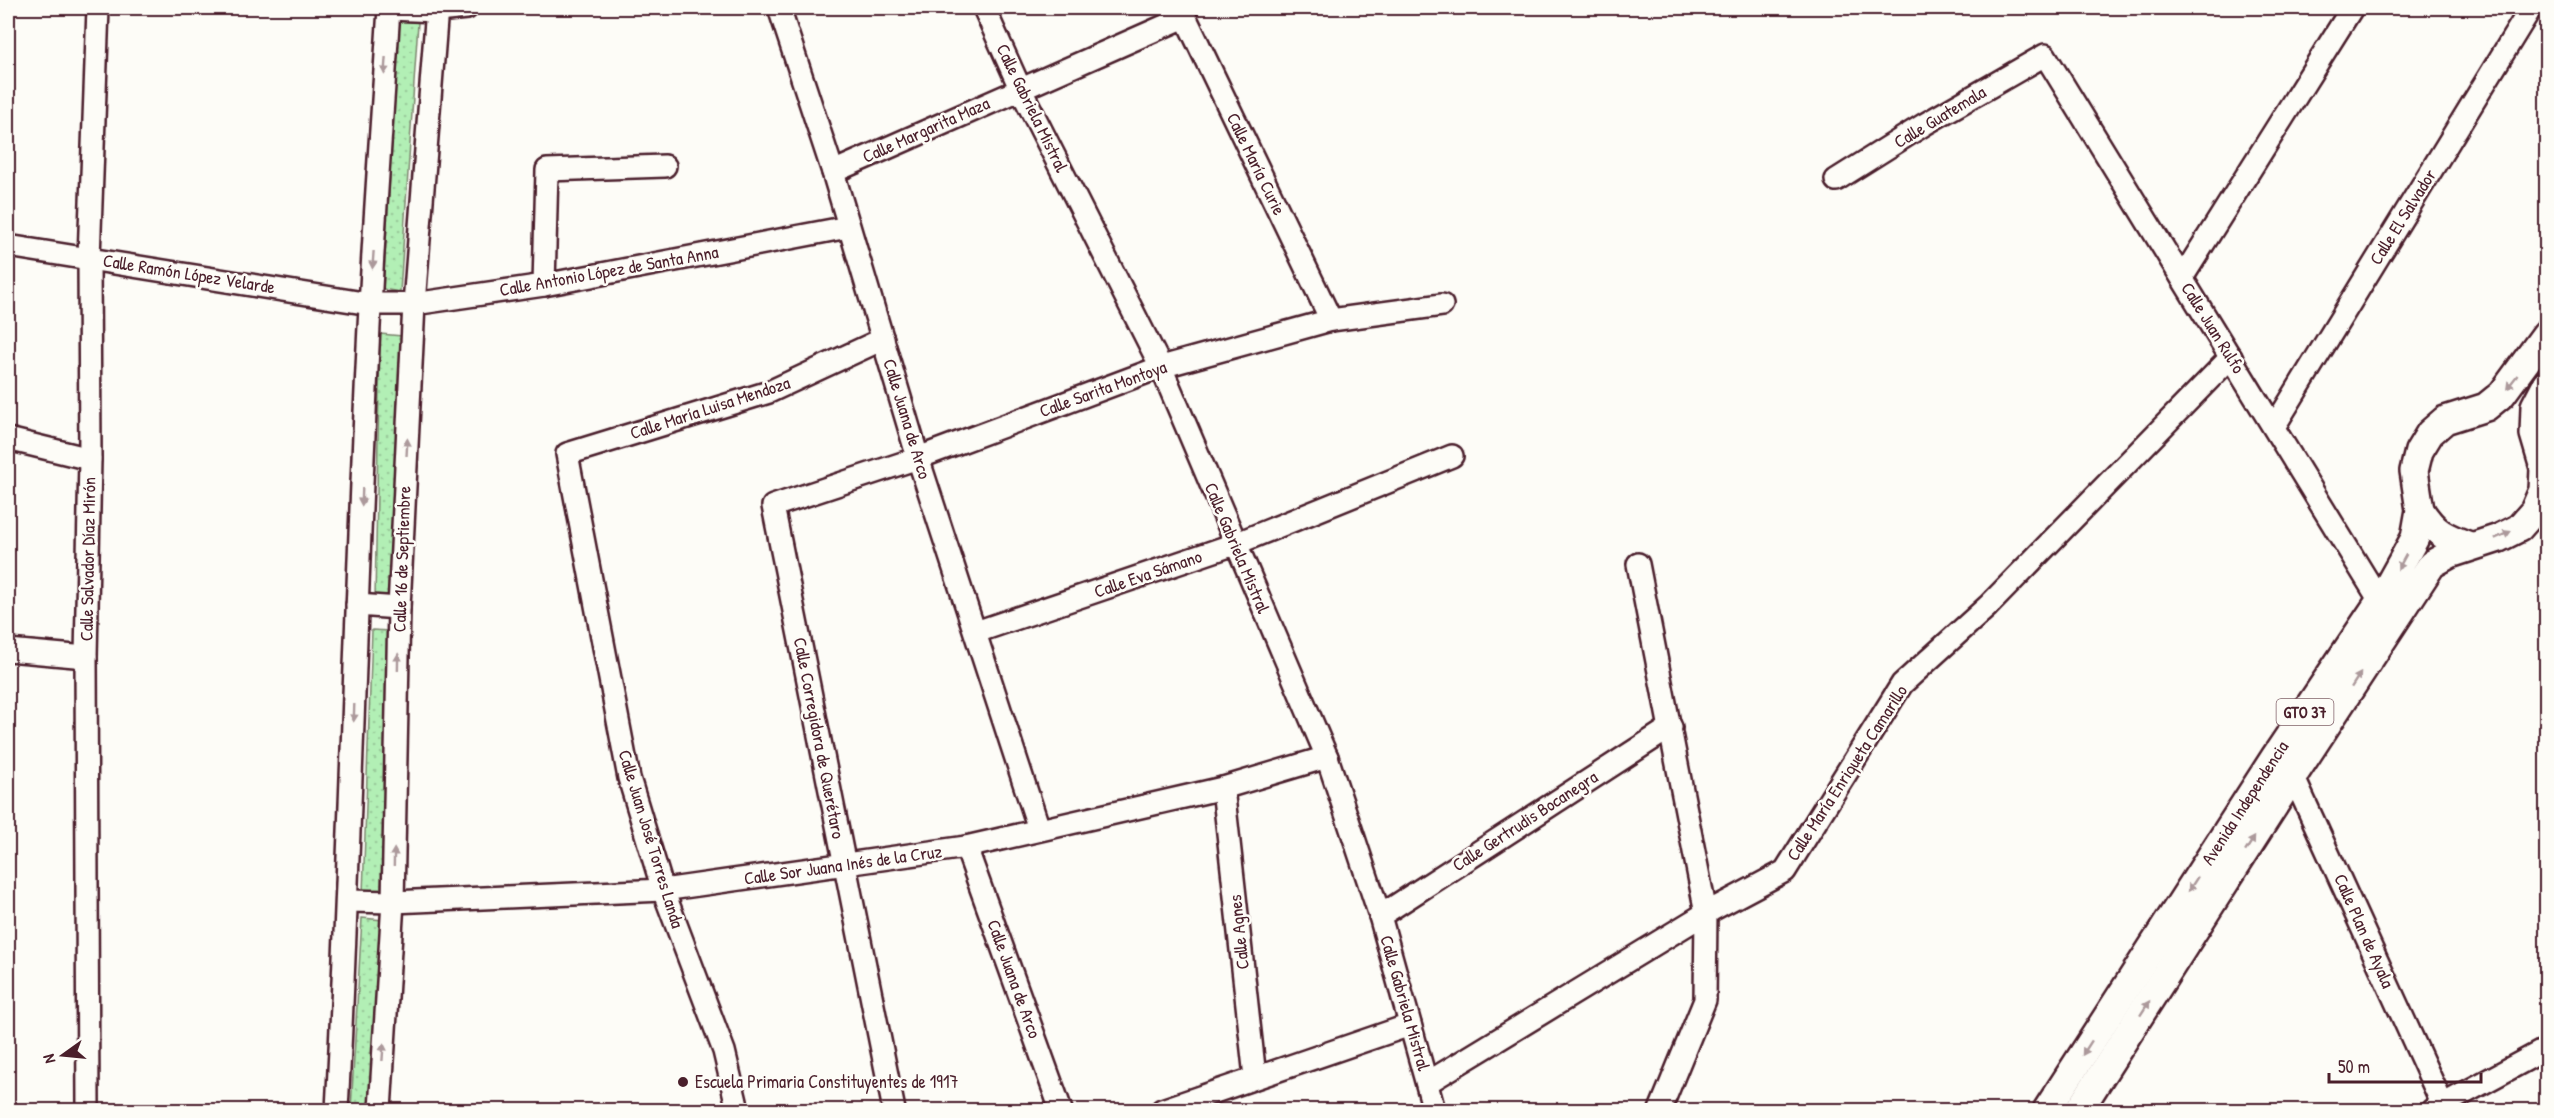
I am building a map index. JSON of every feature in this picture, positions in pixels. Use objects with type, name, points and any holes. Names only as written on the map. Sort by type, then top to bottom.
[{"type":"main road","name":"Avenida Independencia","points":[[2079,1110],[2284,766],[2415,538],[2420,510],[2414,471],[2419,451],[2430,433],[2445,420],[2486,407],[2502,394],[2547,334]]},
{"type":"main road","name":"Avenida Independencia","points":[[2047,1110],[2284,766],[2432,564],[2470,546],[2499,538],[2519,528],[2534,511],[2543,490],[2544,468],[2534,434],[2535,406],[2547,385]]},
{"type":"main road","points":[[2486,407],[2501,408],[2521,418],[2534,434]]},
{"type":"main road","points":[[2420,510],[2431,526],[2443,536],[2470,546]]},
{"type":"street","name":"Calle Salvador Díaz Mirón","points":[[88,1110],[89,258],[98,8]]},
{"type":"street","points":[[337,1110],[348,901],[357,605],[370,304],[389,8],[467,8]]},
{"type":"street","name":"Calle Juana de Arco","points":[[779,8],[832,172],[918,458],[1039,829]]},
{"type":"street","name":"Calle Gabriela Mistral","points":[[984,8],[1020,88],[1161,367],[1327,757],[1380,916],[1434,1110]]},
{"type":"street","points":[[2182,278],[2352,8]]},
{"type":"street","name":"Calle El Salvador","points":[[2274,427],[2531,8]]},
{"type":"street","name":"Calle 16 de Septiembre","points":[[380,1110],[393,903],[399,608],[414,304],[437,9]]},
{"type":"street","name":"Calle Margarita Maza","points":[[832,172],[1183,12]]},
{"type":"street","name":"Calle María Curie","points":[[1183,12],[1331,320]]},
{"type":"street","name":"Calle Juan Rulfo","points":[[2045,55],[2380,601]]},
{"type":"street","name":"Calle Guatemala","points":[[1836,180],[1925,124],[2045,55]]},
{"type":"street","points":[[544,285],[547,170],[665,166]]},
{"type":"street","name":"Calle Antonio López de Santa Anna","points":[[370,304],[414,304],[544,285],[848,227]]},
{"type":"street","name":"Calle Ramón López Velarde","points":[[8,246],[370,304]]},
{"type":"street","name":"Calle Sarita Montoya","points":[[773,506],[918,458],[1161,367],[1331,320],[1442,305]]},
{"type":"street","name":"Calle María Luisa Mendoza","points":[[567,454],[769,392],[883,339]]},
{"type":"street","name":"Calle María Enriqueta Camarillo","points":[[1427,1083],[1706,913],[1785,871],[1902,684],[1988,606],[2231,357]]},
{"type":"street","points":[[8,439],[90,459]]},
{"type":"street","name":"Calle Juan José Torres Landa","points":[[567,454],[629,778],[663,890],[724,1051],[738,1110]]},
{"type":"street","name":"Calle Eva Sámano","points":[[976,632],[1235,544],[1452,456]]},
{"type":"street","name":"Calle Corregidora de Querétaro","points":[[773,506],[894,1110]]},
{"type":"street","points":[[1638,564],[1706,913],[1705,1000],[1660,1110]]},
{"type":"street","points":[[357,605],[399,608]]},
{"type":"street","points":[[8,650],[87,657]]},
{"type":"street","name":"Calle Gertrudis Bocanegra","points":[[1380,916],[1671,727]]},
{"type":"street","name":"Calle Sor Juana Inés de la Cruz","points":[[348,901],[393,903],[663,890],[845,866],[966,847],[1223,788],[1327,757]]},
{"type":"street","name":"Calle Plan de Ayala","points":[[2284,766],[2440,1109]]},
{"type":"street","name":"Calle Agnes","points":[[1223,788],[1255,1077]]},
{"type":"street","name":"Calle Juana de Arco","points":[[966,847],[1061,1110]]},
{"type":"street","points":[[1162,1110],[1410,1025]]},
{"type":"street","points":[[2440,1109],[2547,1049]]},
{"type":"green space","points":[[400,8],[419,8],[400,292],[383,289]]},
{"type":"green space","points":[[380,334],[402,336],[390,600],[375,599]]},
{"type":"green space","points":[[372,630],[389,631],[381,893],[363,894]]},
{"type":"green space","points":[[362,918],[383,920],[368,1110],[351,1110]]},
{"type":"place","name":"Escuela Primaria Constituyentes de 1917","points":[[683,1082]]}]
